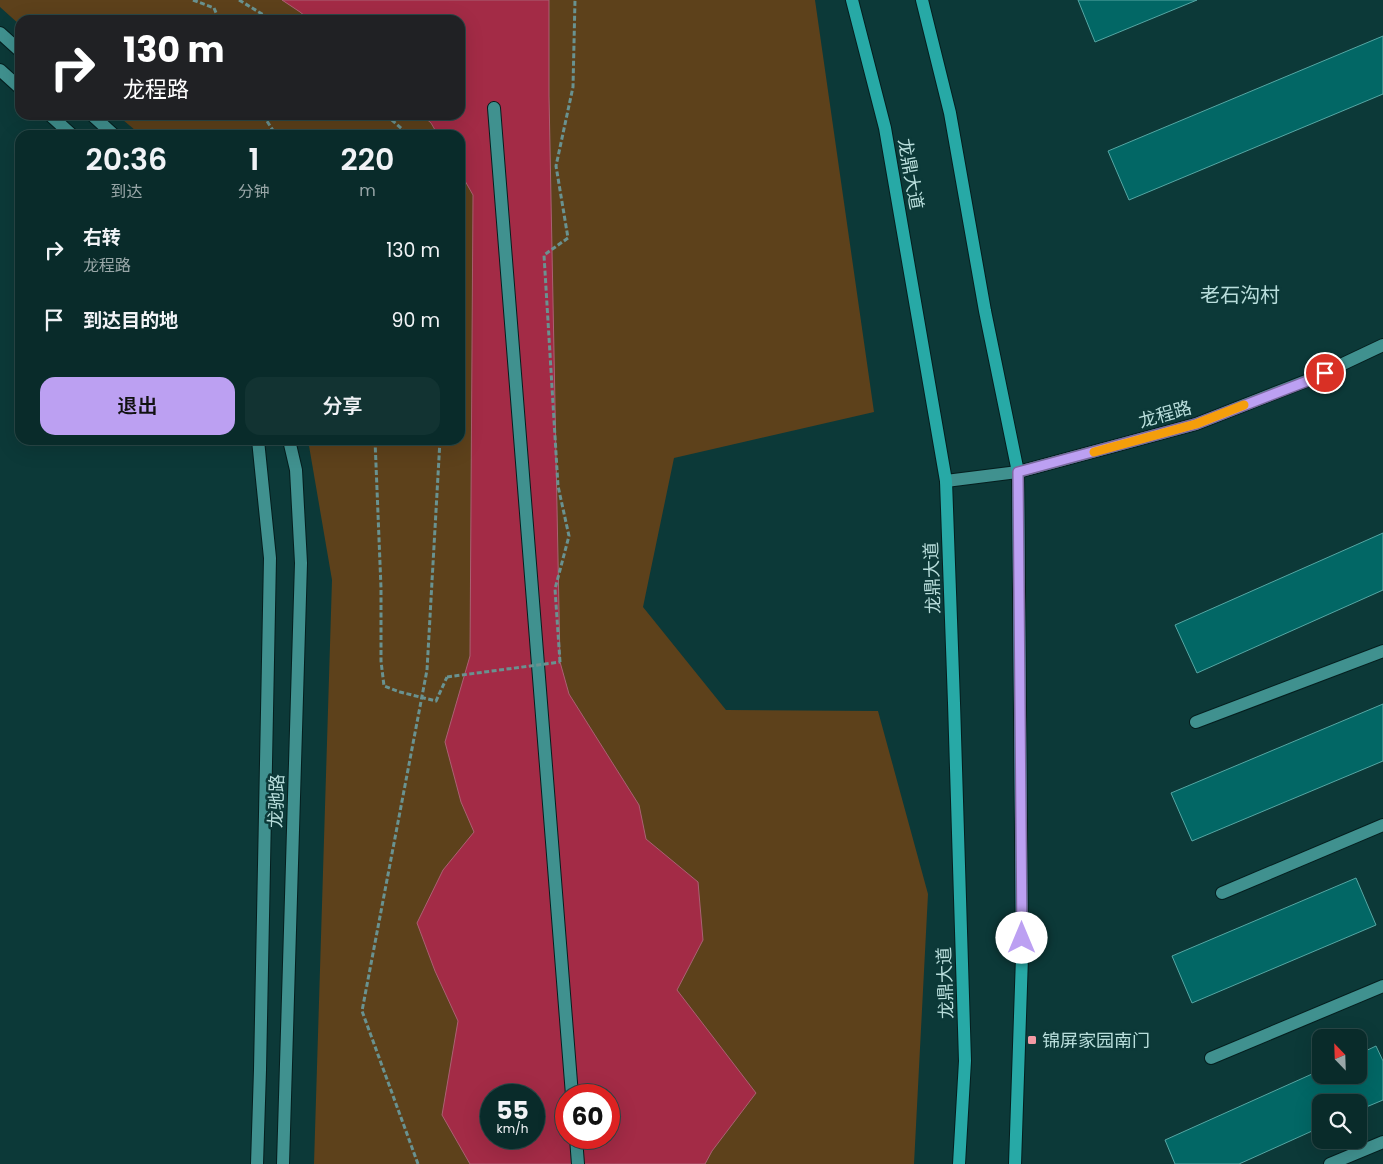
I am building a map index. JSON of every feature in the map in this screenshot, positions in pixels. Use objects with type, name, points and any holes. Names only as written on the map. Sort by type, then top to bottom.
[{"type":"main road","name":"龙鼎大道","points":[[852,0],[885,128],[946,481],[965,1061],[959,1164]]},
{"type":"main road","points":[[922,0],[950,113],[985,311],[1018,472],[1022,957],[1015,1164]]},
{"type":"main road","points":[[0,33],[15,46]]},
{"type":"main road","points":[[0,70],[15,84]]},
{"type":"main road","points":[[494,108],[571,1084]]},
{"type":"main road","points":[[56,120],[66,130]]},
{"type":"main road","points":[[98,120],[108,130]]},
{"type":"main road","name":"龙程路","points":[[946,481],[1018,472],[1196,424],[1310,380],[1383,345]]},
{"type":"main road","name":"龙驰路","points":[[257,1164],[270,558],[259,445]]},
{"type":"main road","name":"龙驰路","points":[[284,1164],[300,563],[296,470],[290,445]]},
{"type":"main road","points":[[1196,722],[1383,651]]},
{"type":"main road","points":[[1222,892],[1383,825]]},
{"type":"main road","points":[[1211,1058],[1383,986]]},
{"type":"main road","points":[[1330,1164],[1383,1142]]},
{"type":"main road","points":[[577,1149],[578,1164]]},
{"type":"path","points":[[194,0],[214,8],[217,15]]},
{"type":"path","points":[[238,0],[264,15]]},
{"type":"path","points":[[375,445],[381,588],[381,661],[384,686],[436,701],[447,677],[560,662],[555,590],[569,536],[558,486],[544,255],[568,238],[556,166],[573,87],[575,0]]},
{"type":"path","points":[[392,120],[403,130]]},
{"type":"path","points":[[418,1164],[362,1011],[427,670],[440,445]]},
{"type":"shaded area","points":[[0,0],[815,0],[874,412],[674,458],[643,607],[726,710],[878,711],[928,894],[914,1164],[314,1164],[332,580],[309,445],[465,445],[465,130],[135,130],[123,120],[465,120],[465,15],[15,15],[15,20],[0,7]]},
{"type":"shaded area","points":[[282,0],[549,0],[549,96],[560,662],[569,694],[639,805],[646,839],[698,882],[703,940],[677,990],[756,1093],[712,1151],[705,1164],[470,1164],[442,1115],[458,1021],[435,971],[417,923],[443,870],[474,832],[461,802],[445,742],[470,656],[473,195],[465,181],[465,130],[435,130],[428,120],[465,120],[465,15],[304,15]]},
{"type":"building","points":[[1078,0],[1197,0],[1095,42]]},
{"type":"building","points":[[1383,36],[1383,94],[1129,200],[1108,151]]},
{"type":"building","points":[[1383,533],[1383,590],[1197,673],[1175,625]]},
{"type":"building","points":[[1383,704],[1383,761],[1192,841],[1171,793]]},
{"type":"building","points":[[1356,878],[1376,925],[1192,1003],[1172,956]]},
{"type":"building","points":[[1376,1046],[1383,1061],[1383,1100],[1367,1107],[1367,1094],[1312,1094],[1312,1131],[1239,1164],[1175,1164],[1165,1140],[1312,1074],[1312,1084],[1368,1084],[1368,1050]]},
{"type":"slow traffic","points":[[1094,452],[1196,424],[1244,405]]},
{"type":"place","name":"锦屏家园南门","points":[[1032,1040]]},
{"type":"district","name":"老石沟村","points":[[1240,295]]},
{"type":"route","points":[[1022,938],[1018,472],[1196,424],[1325,373]]}]
